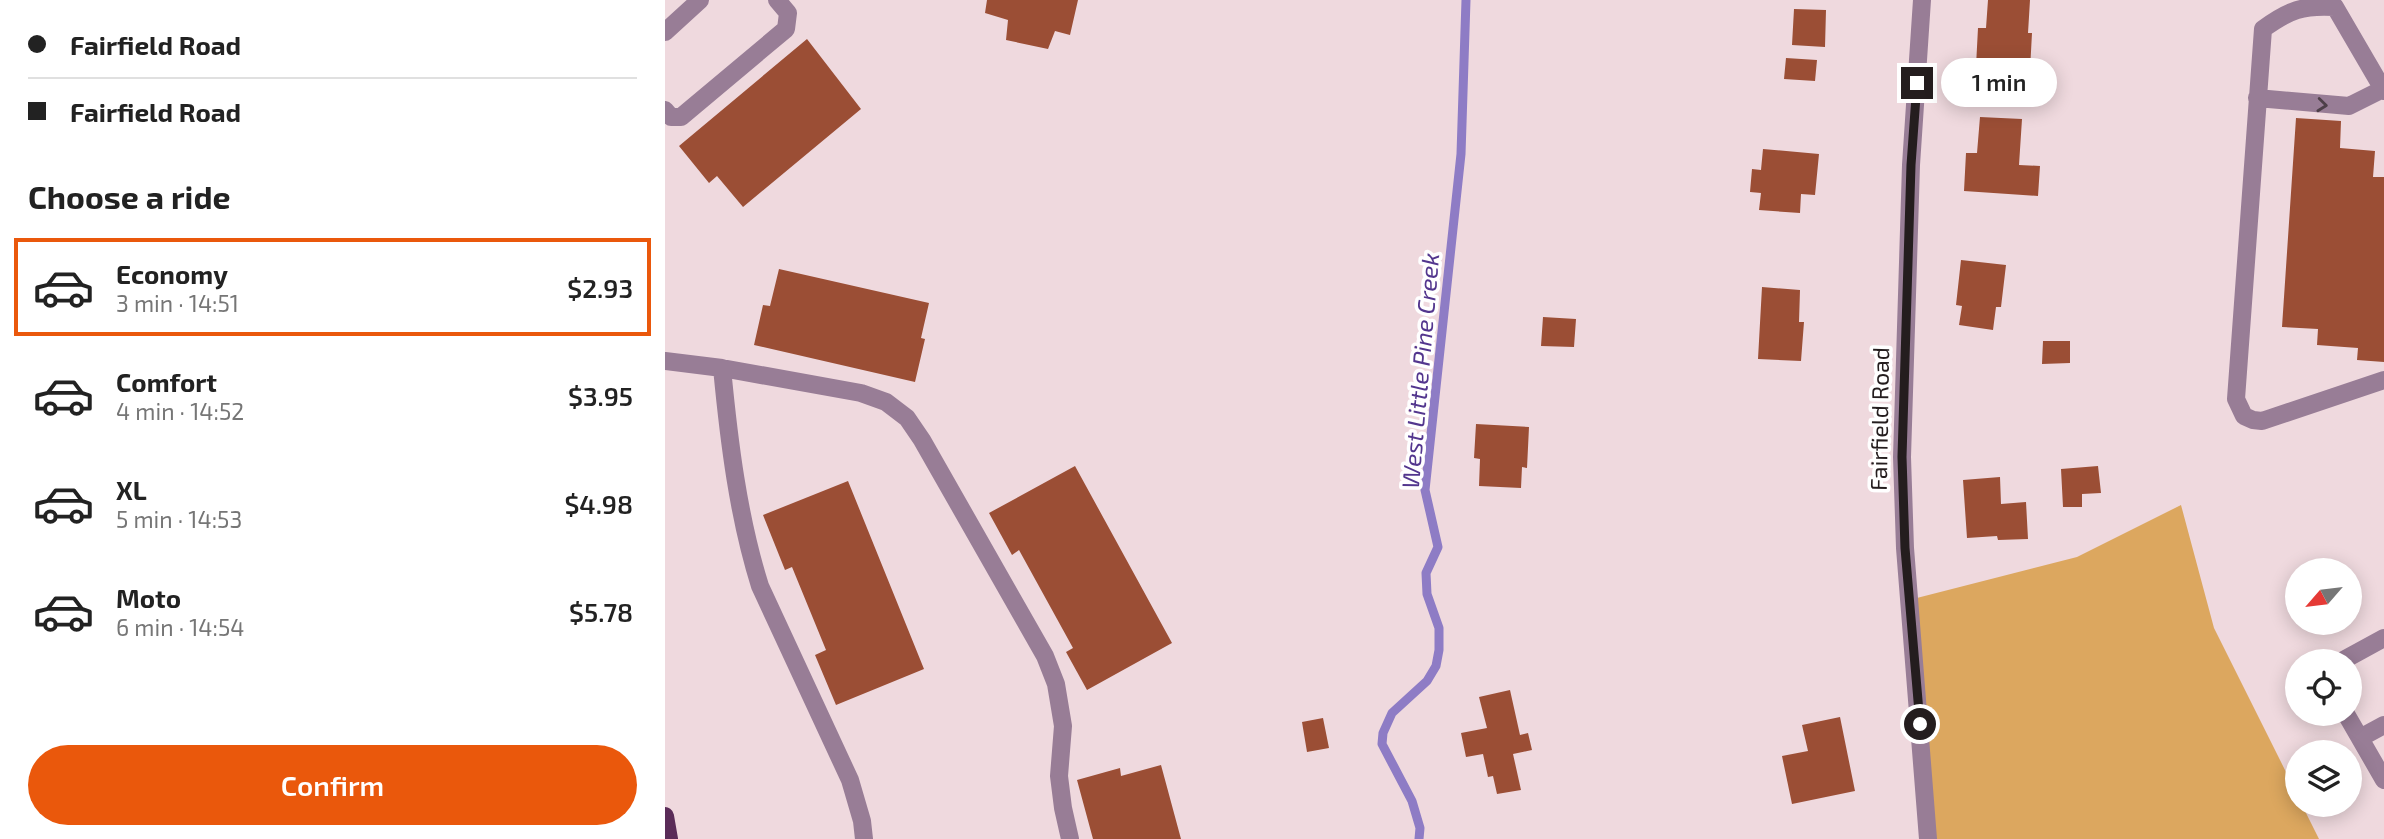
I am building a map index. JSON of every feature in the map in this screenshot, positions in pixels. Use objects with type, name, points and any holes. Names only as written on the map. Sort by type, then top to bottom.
[{"type":"main road","points":[[665,816],[669,839]]},
{"type":"street","points":[[665,32],[700,0]]},
{"type":"street","name":"Fairfield Road","points":[[1922,0],[1911,165],[1902,457],[1905,548],[1928,839]]},
{"type":"street","points":[[2257,98],[2340,107],[2357,103],[2384,90],[2335,7],[2314,6],[2293,10],[2263,29],[2257,98],[2236,399],[2239,409],[2253,421],[2262,421],[2384,380]]},
{"type":"street","points":[[665,110],[671,117],[681,117],[786,29],[782,7]]},
{"type":"street","points":[[665,361],[722,368],[862,393],[886,402],[907,418],[1045,656],[1056,684],[1063,726],[1059,776],[1070,839]]},
{"type":"street","points":[[722,368],[728,434],[753,563],[760,586],[849,780],[860,811],[865,839]]},
{"type":"street","points":[[2362,650],[2384,638]]},
{"type":"street","points":[[2360,738],[2384,725]]},
{"type":"street","points":[[2353,726],[2384,780]]},
{"type":"shaded area","points":[[2181,505],[2214,628],[2285,770],[2285,817],[2308,817],[2319,839],[1928,839],[1909,600],[2077,557]]},
{"type":"building","points":[[987,0],[1078,0],[1070,35],[1055,31],[1048,49],[1006,40],[1008,20],[985,13]]},
{"type":"building","points":[[1988,0],[2030,0],[2030,70],[1976,66],[1978,28],[1986,28]]},
{"type":"building","points":[[1794,9],[1826,10],[1825,47],[1792,45]]},
{"type":"building","points":[[807,39],[861,109],[743,207],[717,176],[709,183],[679,146]]},
{"type":"building","points":[[1786,58],[1817,60],[1815,81],[1784,79]]},
{"type":"building","points":[[1980,117],[2022,119],[2019,165],[2040,166],[2038,196],[1964,191],[1966,153],[1977,153]]},
{"type":"building","points":[[2296,118],[2341,121],[2340,148],[2375,151],[2373,177],[2384,177],[2384,362],[2357,360],[2358,348],[2317,345],[2318,329],[2282,327]]},
{"type":"building","points":[[1763,149],[1819,154],[1815,195],[1801,194],[1800,213],[1759,210],[1761,193],[1750,192],[1752,169],[1761,170]]},
{"type":"building","points":[[1961,260],[2006,265],[2001,307],[1996,307],[1993,330],[1959,325],[1962,306],[1956,305]]},
{"type":"building","points":[[779,269],[929,303],[921,338],[925,339],[915,382],[754,345],[763,305],[770,306]]},
{"type":"building","points":[[1762,287],[1800,290],[1799,322],[1804,322],[1801,361],[1758,359]]},
{"type":"building","points":[[1543,317],[1576,319],[1574,347],[1541,346]]},
{"type":"building","points":[[2043,341],[2070,341],[2070,363],[2042,364]]},
{"type":"building","points":[[1476,424],[1529,427],[1527,468],[1522,467],[1521,488],[1479,486],[1480,459],[1474,458]]},
{"type":"building","points":[[1075,466],[1172,643],[1087,690],[1066,652],[1073,648],[1019,550],[1012,555],[989,513]]},
{"type":"building","points":[[2098,466],[2101,493],[2082,494],[2082,507],[2063,507],[2061,469]]},
{"type":"building","points":[[2000,477],[2001,504],[2026,502],[2028,539],[1998,540],[1997,536],[1967,538],[1963,480]]},
{"type":"building","points":[[848,481],[924,669],[836,705],[815,655],[826,650],[792,567],[785,570],[763,515]]},
{"type":"building","points":[[1510,690],[1520,735],[1528,733],[1532,750],[1513,754],[1521,790],[1497,794],[1493,776],[1488,777],[1483,754],[1466,757],[1461,733],[1487,728],[1479,697]]},
{"type":"building","points":[[1840,717],[1855,791],[1792,804],[1782,756],[1808,751],[1802,725]]},
{"type":"building","points":[[1323,718],[1329,748],[1307,752],[1302,722]]},
{"type":"building","points":[[1161,765],[1181,839],[1093,839],[1077,780],[1120,768],[1121,776]]},
{"type":"waterway","name":"West Little Pine Creek","points":[[1419,839],[1420,828],[1412,801],[1382,744],[1383,733],[1392,713],[1427,681],[1436,666],[1439,650],[1439,628],[1427,594],[1426,573],[1438,547],[1425,490],[1461,154],[1466,0]]},
{"type":"route","points":[[1917,83],[1911,165],[1902,457],[1905,548],[1920,724]]}]
